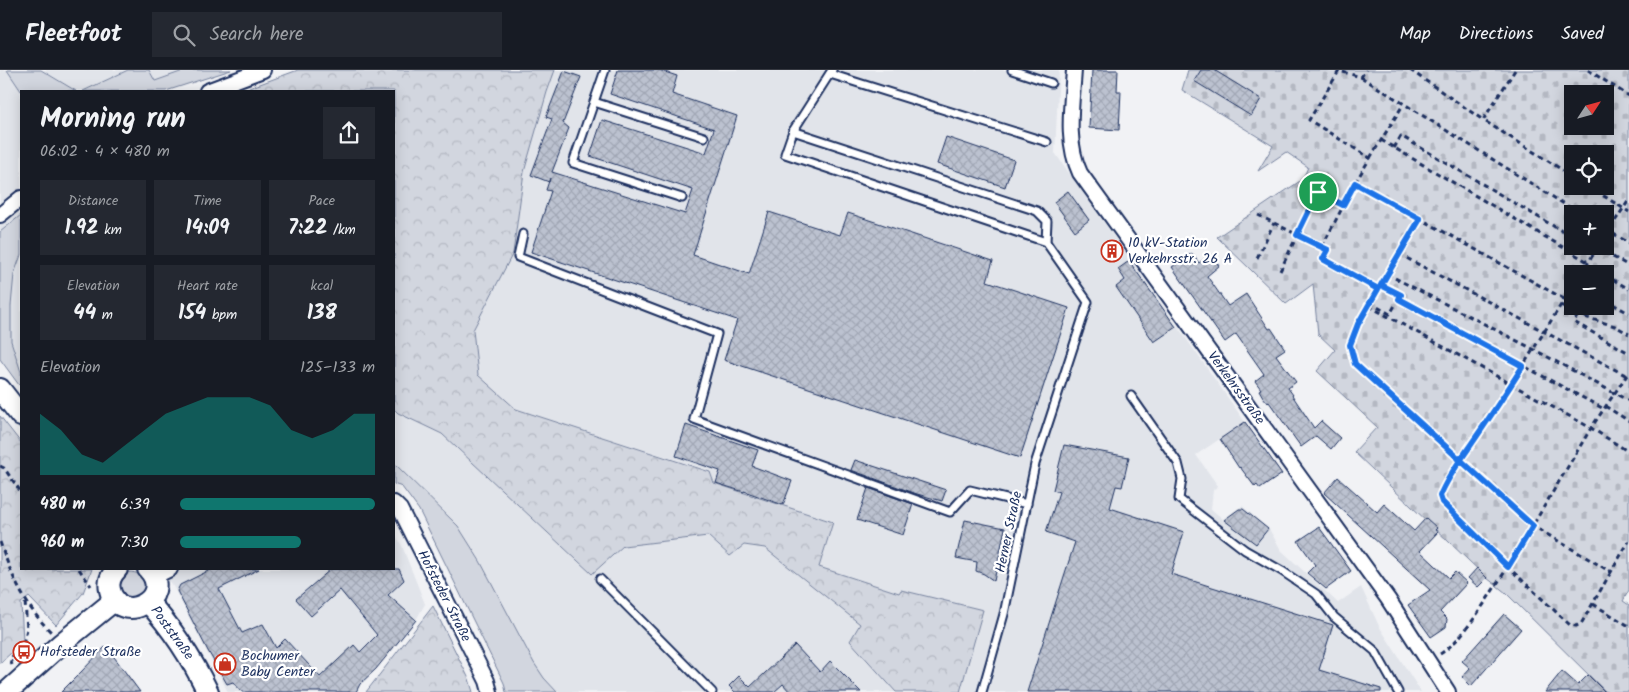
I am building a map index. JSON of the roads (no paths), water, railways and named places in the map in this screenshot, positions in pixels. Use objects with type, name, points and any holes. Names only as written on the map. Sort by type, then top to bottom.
[{"type":"street","points":[[210,90],[263,70]]},
{"type":"street","name":"Verkehrsstraße","points":[[1074,70],[1071,146],[1074,161],[1080,173],[1388,599],[1448,692]]},
{"type":"street","points":[[0,215],[20,199]]},
{"type":"street","points":[[0,389],[20,415]]},
{"type":"street","name":"Hofsteder Straße","points":[[395,503],[400,509],[487,680],[490,692]]},
{"type":"street","points":[[116,570],[111,578],[110,592],[115,600],[124,607],[131,608],[137,608],[148,602],[155,590],[158,572]]},
{"type":"street","points":[[12,688],[62,643],[115,600]]},
{"type":"street","name":"Poststraße","points":[[148,602],[166,621],[181,643],[208,692]]},
{"type":"lane","points":[[605,70],[573,163],[682,198]]},
{"type":"lane","points":[[1012,70],[1051,83]]},
{"type":"lane","points":[[793,131],[1038,211],[1047,222],[1046,242],[785,154],[793,131],[831,72],[1047,142]]},
{"type":"lane","points":[[594,102],[704,137]]},
{"type":"lane","points":[[523,234],[518,257],[717,334],[694,419],[950,512],[970,490],[1027,504]]},
{"type":"lane","name":"Herner Straße","points":[[982,692],[1004,614],[1035,464],[1088,302],[1046,242]]},
{"type":"lane","points":[[1131,396],[1178,463],[1182,478],[1180,499],[1244,550],[1282,571],[1316,594],[1334,617],[1375,651],[1398,692]]},
{"type":"lane","points":[[600,579],[712,692]]},
{"type":"place","name":"10 kV-Station Verkehrsstr. 26 A","points":[[1112,251]]},
{"type":"place","name":"Hofsteder Straße","points":[[24,652]]},
{"type":"place","name":"Bochumer Baby Center","points":[[225,664]]}]
